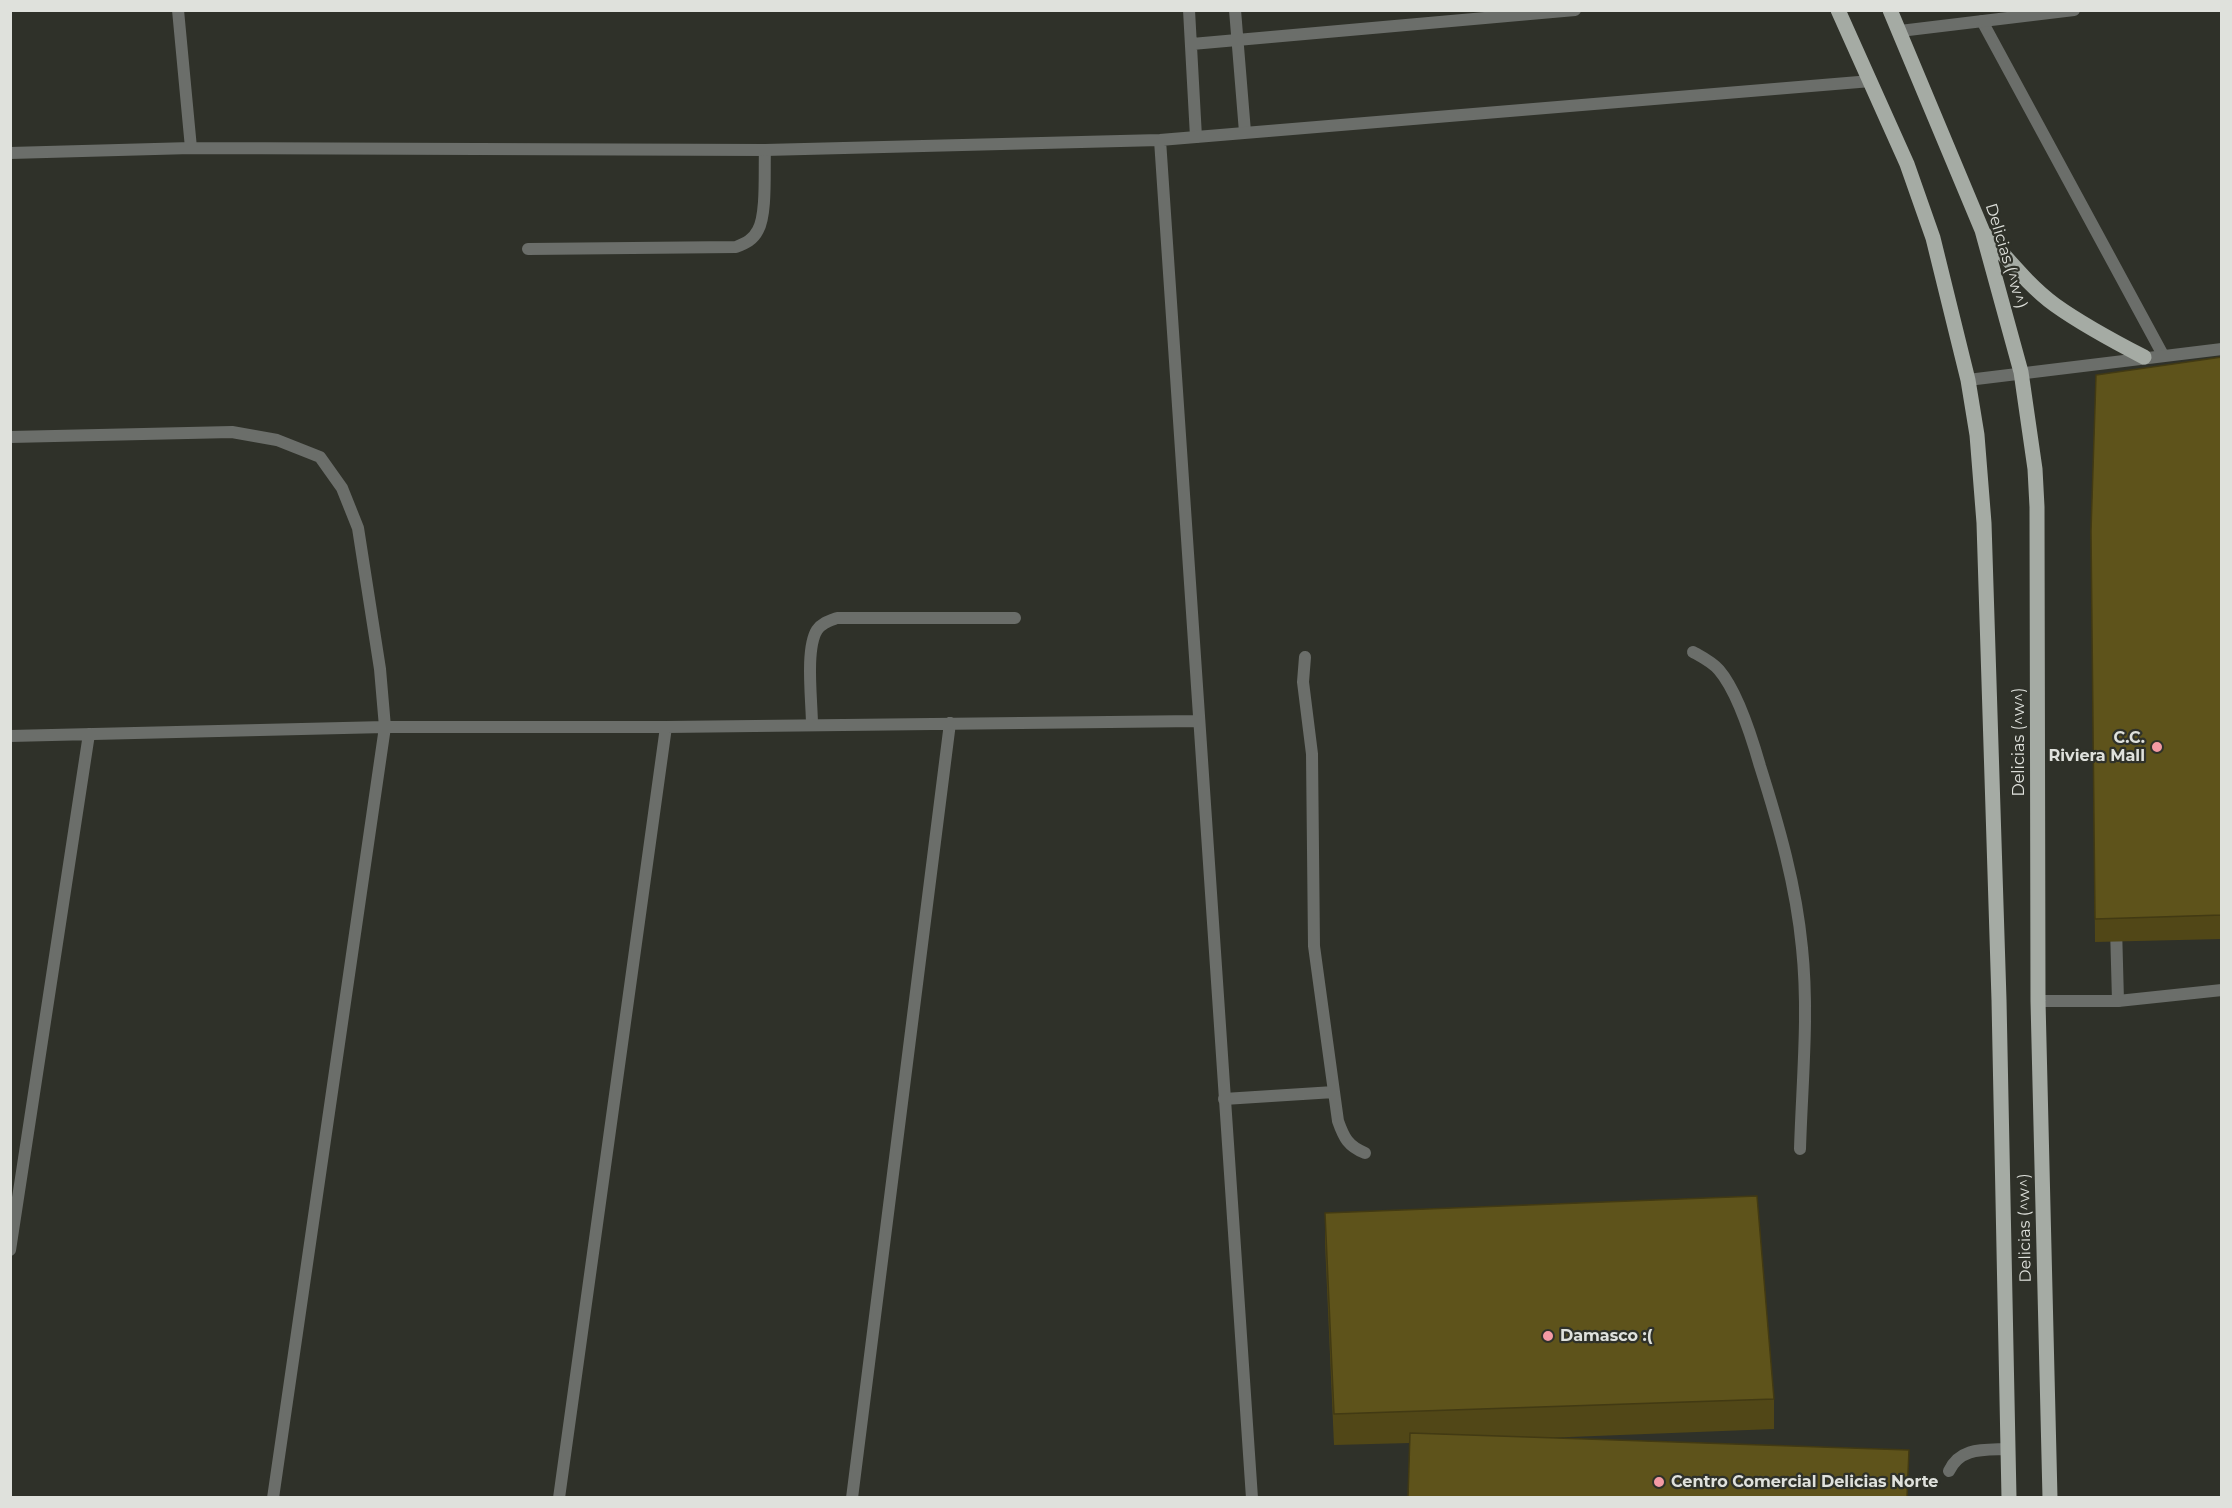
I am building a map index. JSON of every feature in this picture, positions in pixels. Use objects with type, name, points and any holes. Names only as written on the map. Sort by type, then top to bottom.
[{"type":"main road","name":"Delicias (^w^)","points":[[1838,10],[1907,164],[1933,238],[1968,380],[1977,435],[1984,523],[1999,1000],[2009,1497]]},
{"type":"main road","name":"Delicias (^w^)","points":[[1890,10],[1982,230],[2021,372],[2035,469],[2038,1001],[2050,1497]]},
{"type":"main road","points":[[1982,230],[2013,266],[2053,303],[2085,325],[2144,357]]},
{"type":"street","points":[[178,10],[191,148]]},
{"type":"street","points":[[1189,10],[1196,137]]},
{"type":"street","points":[[1235,10],[1245,132]]},
{"type":"street","points":[[1900,31],[2074,10]]},
{"type":"street","points":[[1192,44],[1579,11]]},
{"type":"street","points":[[1982,21],[2163,355]]},
{"type":"street","points":[[10,153],[191,148],[765,150],[1160,140],[1871,81]]},
{"type":"street","points":[[1160,140],[1252,1497]]},
{"type":"street","points":[[528,249],[736,247],[750,241],[759,229],[762,217],[765,150]]},
{"type":"street","points":[[1968,380],[2222,349]]},
{"type":"street","points":[[10,437],[232,432],[278,440],[320,457],[342,488],[358,528],[380,669],[385,726],[370,812],[273,1497]]},
{"type":"street","points":[[812,725],[813,645],[816,632],[823,623],[837,618],[1015,618]]},
{"type":"street","points":[[1693,652],[1717,668],[1727,681],[1755,747],[1782,835],[1792,879],[1803,950],[1804,1048],[1800,1149]]},
{"type":"street","points":[[1305,657],[1304,681],[1312,754],[1314,946],[1334,1092],[1344,1138],[1351,1147],[1365,1153]]},
{"type":"street","points":[[10,736],[385,726],[666,727],[1198,721]]},
{"type":"street","points":[[852,1497],[938,834],[950,723]]},
{"type":"street","points":[[559,1497],[666,727]]},
{"type":"street","points":[[10,1250],[89,734]]},
{"type":"street","points":[[2116,919],[2118,1001]]},
{"type":"street","points":[[2038,1001],[2118,1001],[2222,990]]},
{"type":"street","points":[[1224,1099],[1334,1092]]},
{"type":"street","points":[[1949,1471],[1954,1461],[1962,1454],[2007,1449]]},
{"type":"building","name":"C.C. Riviera Mall","points":[[2222,357],[2222,915],[2095,919],[2091,531],[2096,375]]},
{"type":"building","name":"Damasco :(","points":[[1757,1196],[1774,1399],[1334,1414],[1325,1213]]},
{"type":"building","name":"Centro Comercial Delicias Norte","points":[[1410,1433],[1909,1450],[1907,1497],[1408,1497]]},
{"type":"place","name":"C.C. Riviera Mall","points":[[2157,747]]},
{"type":"place","name":"Damasco :(","points":[[1548,1336]]},
{"type":"place","name":"Centro Comercial Delicias Norte","points":[[1659,1482]]}]
